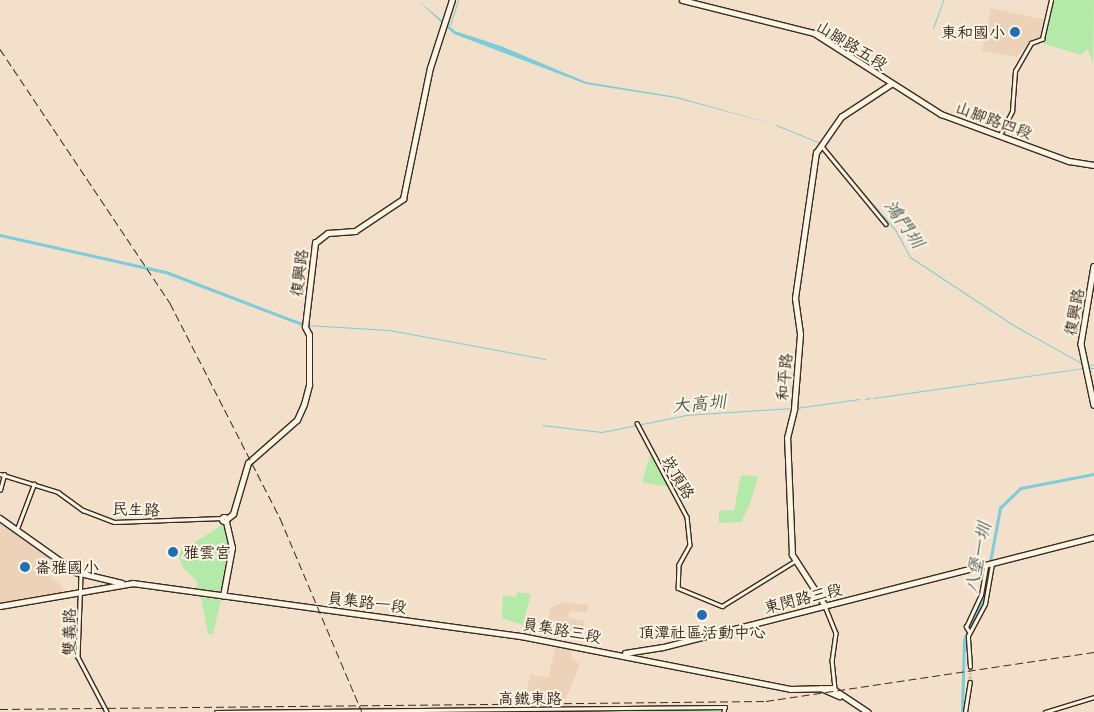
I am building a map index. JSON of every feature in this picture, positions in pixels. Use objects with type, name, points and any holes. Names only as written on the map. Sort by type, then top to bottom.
[{"type":"street","name":"復興路","points":[[225,520],[233,514],[248,463],[297,420],[304,404],[309,385],[309,335],[305,324],[317,240],[328,233],[355,231],[403,199],[430,68],[452,0]]},
{"type":"street","name":"山腳路五段","points":[[682,0],[814,33],[892,84]]},
{"type":"street","points":[[1000,135],[1012,110],[1011,84],[1021,58],[1032,43],[1042,39],[1051,0]]},
{"type":"street","name":"山腳路四段","points":[[892,84],[941,114],[1069,161],[1094,165]]},
{"type":"street","name":"和平路","points":[[837,693],[832,660],[836,633],[825,606],[795,561],[787,448],[794,408],[800,334],[795,298],[814,160],[822,144],[841,117],[892,84]]},
{"type":"street","points":[[822,144],[886,224]]},
{"type":"street","name":"復興路","points":[[1094,266],[1082,365],[1094,404]]},
{"type":"street","name":"崁頂路","points":[[637,423],[686,513],[690,545],[679,565],[678,588],[722,606],[795,561]]},
{"type":"street","name":"民生路","points":[[0,474],[34,484],[114,522],[225,520]]},
{"type":"street","points":[[0,490],[4,475]]},
{"type":"street","points":[[18,529],[34,484]]},
{"type":"street","name":"員集路一段","points":[[0,518],[81,575],[134,585],[499,632]]},
{"type":"street","points":[[222,597],[232,548],[225,520]]},
{"type":"street","name":"東閔路三段","points":[[621,653],[825,606],[1094,537]]},
{"type":"street","points":[[970,667],[969,632],[966,627],[981,595],[989,563]]},
{"type":"street","points":[[969,632],[985,604],[989,563]]},
{"type":"street","name":"雙義路","points":[[81,575],[80,664],[107,712]]},
{"type":"street","points":[[0,607],[134,585]]},
{"type":"street","name":"員集路三段","points":[[499,632],[621,653],[790,689],[820,687],[837,693]]},
{"type":"street","points":[[965,712],[970,682]]},
{"type":"street","points":[[837,693],[863,712]]},
{"type":"street","points":[[837,693],[868,712]]},
{"type":"street","points":[[1045,712],[1094,697]]},
{"type":"street","name":"高鐵東路","points":[[216,712],[557,711],[725,707],[724,712]]},
{"type":"shaded area","name":"東和國小","points":[[991,8],[1046,20],[1043,37],[1032,40],[1016,57],[982,51]]},
{"type":"shaded area","name":"崙雅國小","points":[[0,523],[49,558],[50,576],[63,587],[61,594],[0,603]]},
{"type":"shaded area","points":[[563,602],[588,605],[587,613],[570,611],[568,618],[585,621],[582,638],[552,633],[546,638],[550,608]]},
{"type":"shaded area","points":[[556,645],[572,648],[571,659],[580,664],[565,700],[525,701],[530,674],[548,678]]},
{"type":"shaded area","points":[[725,706],[724,712],[210,712],[364,707]]},
{"type":"green space","points":[[1053,0],[1094,0],[1093,64],[1088,49],[1081,55],[1042,43]]},
{"type":"green space","points":[[650,455],[662,472],[669,487],[642,482]]},
{"type":"green space","points":[[741,475],[758,476],[751,501],[741,522],[719,523],[719,511],[734,510]]},
{"type":"green space","points":[[225,523],[232,548],[223,595],[198,592],[196,580],[183,568],[178,553]]},
{"type":"green space","points":[[517,592],[531,594],[523,625],[502,618],[503,595],[516,597]]},
{"type":"green space","points":[[201,597],[221,600],[213,634],[208,634]]},
{"type":"green space","points":[[720,709],[722,712],[563,712],[564,711]]},
{"type":"water","points":[[417,0],[455,31],[501,46],[586,82],[677,97],[776,125],[676,98],[586,84],[454,34]]},
{"type":"waterway","points":[[450,25],[458,0]]},
{"type":"waterway","points":[[933,28],[943,0]]},
{"type":"waterway","name":"鴻門圳","points":[[776,125],[820,143]]},
{"type":"waterway","name":"鴻門圳","points":[[823,146],[896,231],[910,257],[1013,325],[1083,364]]},
{"type":"waterway","points":[[0,235],[166,272],[305,325]]},
{"type":"waterway","points":[[306,325],[389,330],[545,359]]},
{"type":"waterway","name":"鴻門圳","points":[[1087,364],[1094,365]]},
{"type":"waterway","name":"大高圳","points":[[873,398],[1083,368]]},
{"type":"waterway","name":"鴻門圳","points":[[1087,368],[1094,368]]},
{"type":"waterway","name":"大高圳","points":[[865,399],[870,398]]},
{"type":"waterway","name":"大高圳","points":[[796,408],[859,399]]},
{"type":"waterway","name":"大高圳","points":[[542,425],[602,432],[686,415],[792,408]]},
{"type":"waterway","name":"八堡一圳","points":[[962,712],[964,640],[983,600],[1000,508],[1021,488],[1094,474]]},
{"type":"tunnel","points":[[970,667],[970,682]]},
{"type":"railway","points":[[0,49],[170,303],[280,518],[362,712]]},
{"type":"railway","points":[[0,709],[766,701],[1094,652]]},
{"type":"place","name":"東和國小","points":[[1015,32]]},
{"type":"place","name":"雅雲宮","points":[[173,552]]},
{"type":"place","name":"崙雅國小","points":[[25,567]]},
{"type":"place","name":"頂潭社區活動中心","points":[[702,615]]}]
